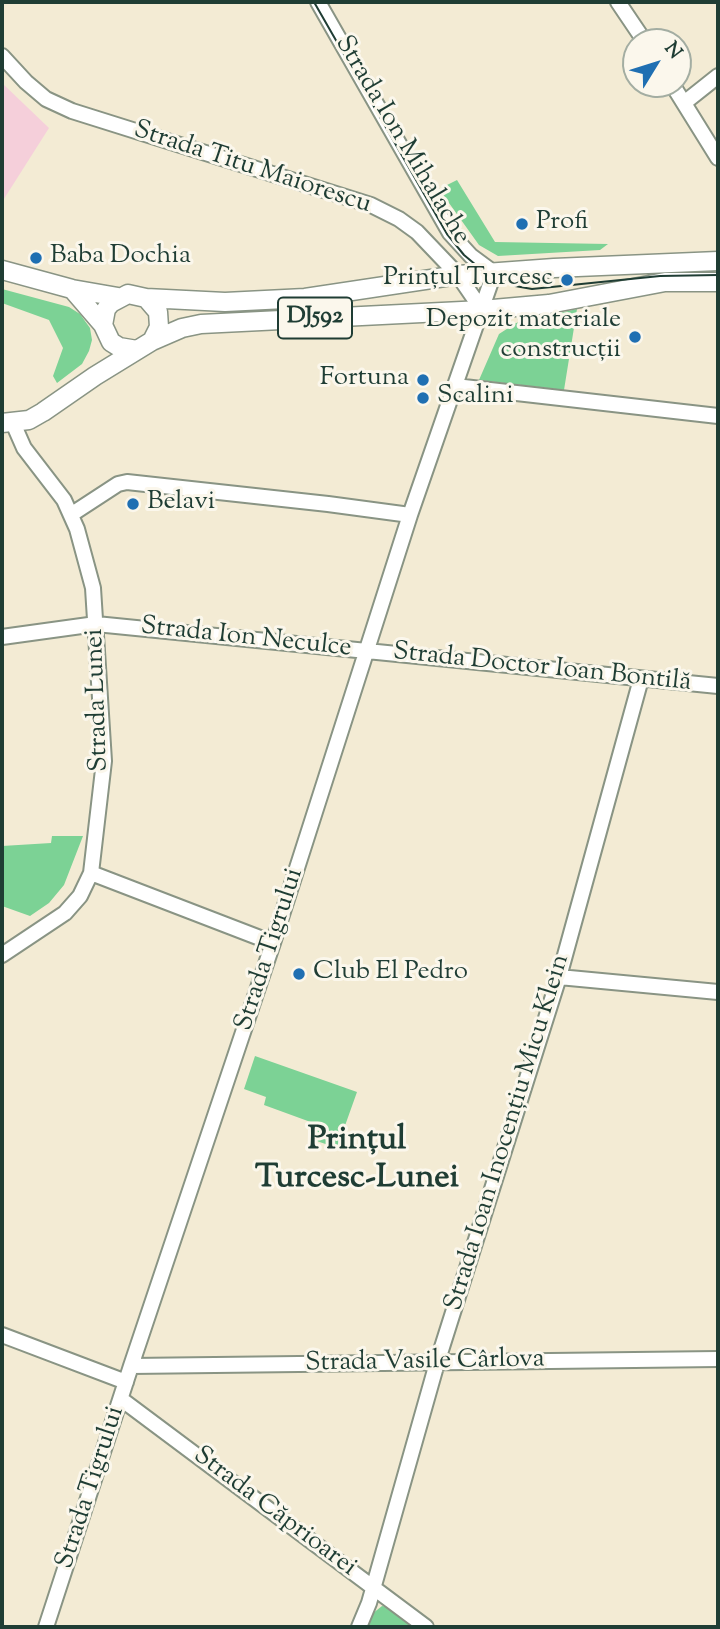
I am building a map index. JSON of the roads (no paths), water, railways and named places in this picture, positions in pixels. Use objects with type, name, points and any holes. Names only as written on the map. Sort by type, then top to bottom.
[{"type":"main road","name":"DJ592","points":[[118,297],[137,294],[146,298],[225,302],[305,298],[458,275],[718,261]]},
{"type":"main road","points":[[2,270],[72,289],[118,297]]},
{"type":"main road","name":"DJ592","points":[[7,423],[29,420],[144,345],[181,328],[201,324],[482,310],[549,304],[665,282],[718,282]]},
{"type":"main road","points":[[72,289],[119,347],[144,345],[156,335],[159,319],[154,305],[146,298]]},
{"type":"main road","points":[[95,376],[102,359],[106,309],[118,297]]},
{"type":"street","name":"Strada Ion Mihalache","points":[[318,2],[450,233],[471,256],[494,273]]},
{"type":"street","points":[[618,2],[636,28]]},
{"type":"street","name":"Strada Titu Maiorescu","points":[[2,56],[46,99],[72,111],[380,210],[399,219],[417,232],[458,275],[482,310]]},
{"type":"street","points":[[684,103],[718,76]]},
{"type":"street","points":[[681,98],[718,158]]},
{"type":"street","name":"Strada Tigrului","points":[[46,1627],[274,943],[365,651],[494,273]]},
{"type":"street","points":[[455,386],[718,416]]},
{"type":"street","name":"Strada Lunei","points":[[2,956],[65,913],[79,896],[91,873],[104,761],[93,588],[72,514],[7,423]]},
{"type":"street","points":[[72,514],[118,484],[127,482],[410,515]]},
{"type":"street","name":"Strada Ion Neculce","points":[[2,637],[96,624],[365,651]]},
{"type":"street","name":"Strada Doctor Ioan Bontilă","points":[[365,651],[718,686]]},
{"type":"street","name":"Strada Ioan Inocențiu Micu Klein","points":[[359,1627],[437,1363],[559,978],[641,679]]},
{"type":"street","points":[[91,873],[274,943]]},
{"type":"street","points":[[559,978],[718,992]]},
{"type":"street","points":[[2,1335],[126,1382]]},
{"type":"street","name":"Strada Vasile Cârlova","points":[[131,1366],[718,1359]]},
{"type":"street","name":"Strada Căprioarei","points":[[121,1399],[426,1627]]},
{"type":"tram line","points":[[314,2],[447,234],[464,255],[482,270],[515,286],[532,289],[660,276],[718,275]]},
{"type":"place","name":"Profi","points":[[522,224]]},
{"type":"place","name":"Baba Dochia","points":[[36,258]]},
{"type":"place","name":"Prințul Turcesc","points":[[567,280]]},
{"type":"place","name":"Depozit materiale construcții","points":[[635,337]]},
{"type":"place","name":"Fortuna","points":[[423,380]]},
{"type":"place","name":"Scalini","points":[[423,398]]},
{"type":"place","name":"Belavi","points":[[133,504]]},
{"type":"place","name":"Club El Pedro","points":[[299,974]]},
{"type":"district","name":"Prințul Turcesc-Lunei","points":[[357,1161]]}]
